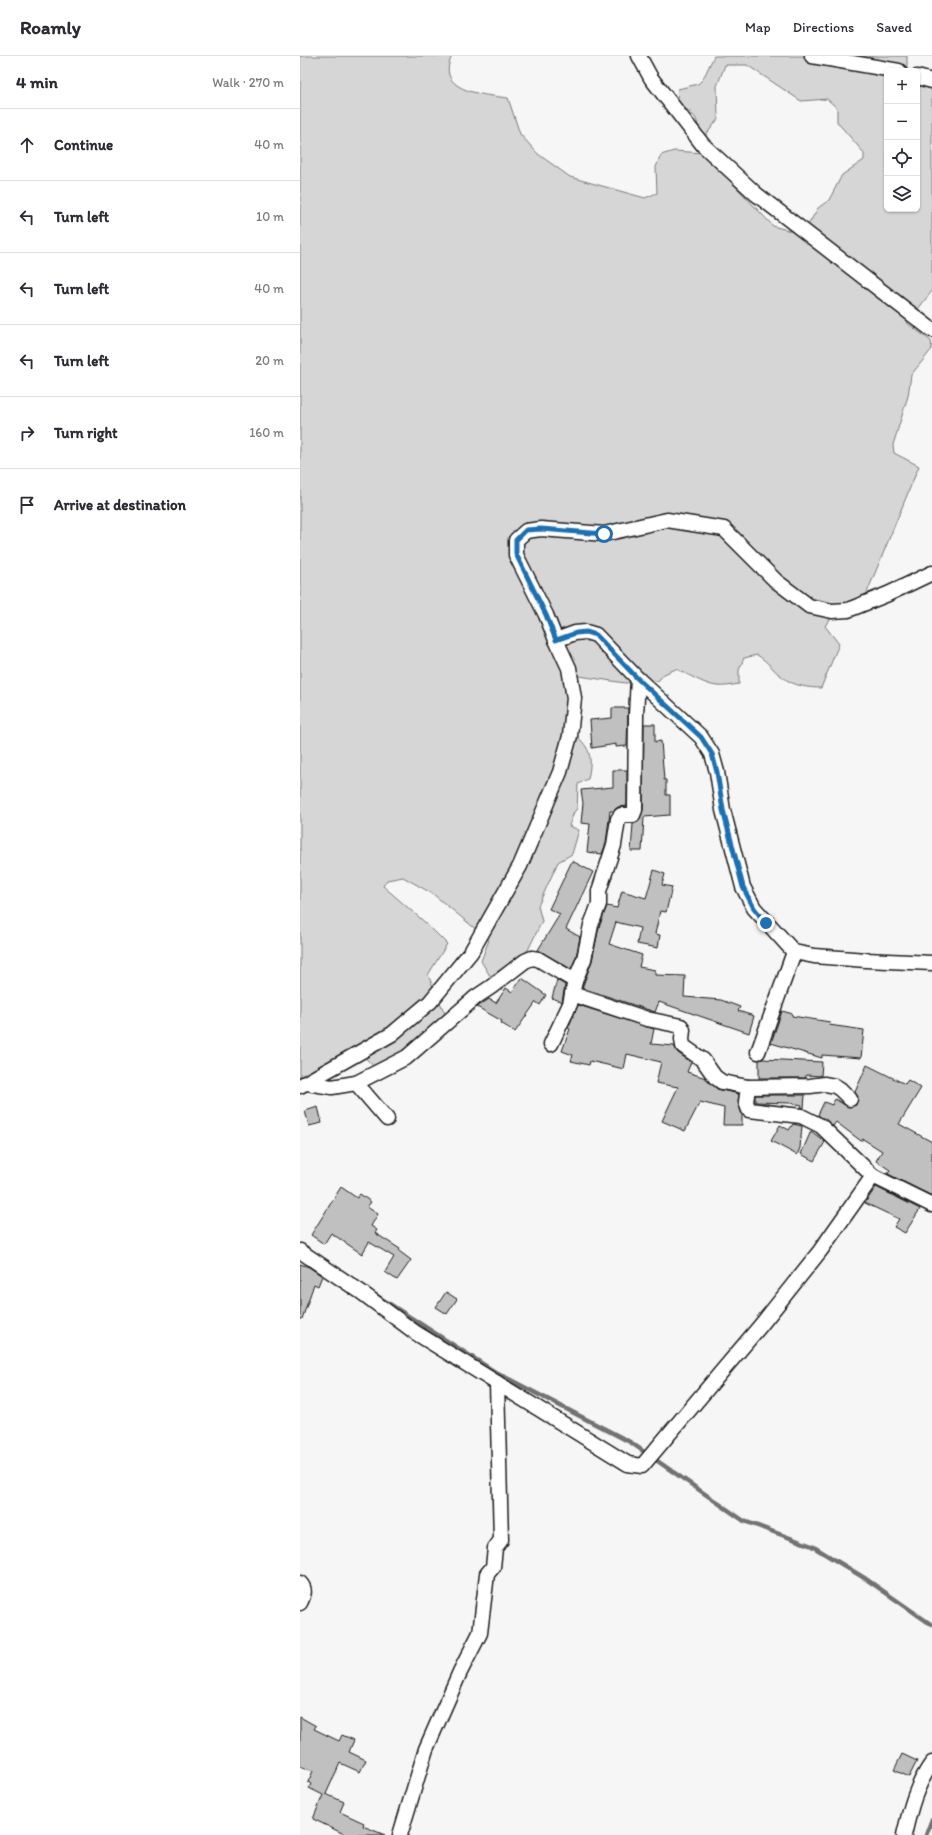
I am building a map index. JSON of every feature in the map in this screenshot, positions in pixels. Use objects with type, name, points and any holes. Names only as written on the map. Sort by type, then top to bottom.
[{"type":"street","points":[[639,56],[651,78],[703,145],[756,194],[932,330]]},
{"type":"street","points":[[812,56],[884,69]]},
{"type":"street","points":[[920,78],[932,81]]},
{"type":"street","points":[[303,1085],[392,1034],[430,1002],[472,952],[520,866],[560,772],[570,736],[574,698],[569,668],[546,615],[516,554],[516,540],[526,530],[541,529],[604,534],[667,520],[724,528],[776,581],[809,606],[832,610],[848,610],[888,594],[932,573]]},
{"type":"street","points":[[556,640],[576,633],[586,632],[596,635],[638,679],[701,737],[712,754],[717,772],[723,810],[743,887],[754,908],[794,952],[814,956],[932,963]]},
{"type":"street","points":[[551,1044],[570,1004],[573,988],[584,959],[592,925],[599,904],[599,891],[614,845],[618,819],[621,815],[633,815],[638,679]]},
{"type":"street","points":[[758,1052],[794,952]]},
{"type":"street","points":[[303,1085],[332,1087],[356,1083],[407,1057],[476,997],[492,987],[525,961],[538,959],[573,988],[646,1019],[681,1026],[683,1030],[683,1046],[702,1060],[722,1082],[748,1087],[810,1086],[825,1084],[835,1086],[850,1099]]},
{"type":"street","points":[[356,1083],[387,1119]]},
{"type":"street","points":[[748,1087],[746,1102],[749,1110],[801,1116],[821,1126],[873,1176],[932,1204]]},
{"type":"street","points":[[300,1251],[361,1292],[416,1333],[628,1464],[642,1466],[657,1446],[766,1319],[820,1251],[873,1176]]},
{"type":"street","points":[[400,1835],[426,1749],[460,1672],[480,1633],[487,1574],[492,1567],[494,1548],[501,1540],[497,1383]]},
{"type":"street","points":[[300,1583],[304,1590],[304,1595],[300,1603]]},
{"type":"street","points":[[904,1835],[915,1792],[932,1763]]},
{"type":"shaded area","points":[[300,56],[452,56],[448,68],[450,77],[456,84],[476,93],[508,98],[520,134],[538,154],[570,177],[645,198],[657,193],[656,167],[661,155],[674,151],[704,153],[773,226],[794,232],[807,227],[818,208],[829,200],[842,175],[864,160],[864,153],[837,122],[837,108],[827,99],[801,101],[747,65],[725,65],[717,86],[718,119],[706,135],[700,132],[696,119],[678,100],[678,89],[698,84],[703,79],[714,56],[907,56],[907,68],[884,68],[884,212],[920,212],[920,86],[932,89],[932,291],[907,323],[931,341],[932,349],[911,375],[908,396],[893,445],[894,453],[919,466],[859,612],[835,617],[825,626],[839,644],[821,688],[802,686],[788,681],[780,676],[757,655],[744,658],[739,670],[739,684],[725,686],[707,684],[676,669],[664,674],[658,681],[625,683],[566,674],[569,696],[567,727],[580,739],[588,750],[590,755],[590,770],[588,779],[578,784],[577,809],[574,812],[569,826],[579,830],[572,854],[558,862],[538,906],[542,921],[528,950],[490,976],[481,961],[489,940],[433,894],[403,877],[387,880],[383,886],[428,925],[447,944],[428,975],[446,1016],[404,1055],[375,1068],[357,1049],[300,1077]]},
{"type":"building","points":[[612,708],[628,708],[627,746],[616,747],[616,744],[592,748],[590,720],[612,718]]},
{"type":"building","points":[[644,724],[655,724],[655,742],[661,741],[664,780],[666,780],[666,795],[670,795],[670,815],[644,817],[642,851],[631,851],[633,824],[638,822],[643,810]]},
{"type":"building","points":[[613,770],[627,770],[627,806],[618,807],[613,811],[610,811],[606,843],[602,854],[587,852],[590,824],[581,823],[583,803],[581,790],[613,787]]},
{"type":"building","points":[[572,861],[593,872],[566,929],[580,937],[576,957],[571,969],[538,950],[560,914],[549,909]]},
{"type":"building","points":[[654,870],[665,874],[662,885],[672,887],[666,912],[660,911],[655,934],[660,935],[658,948],[637,944],[640,928],[616,922],[609,944],[642,955],[639,967],[655,970],[655,975],[685,976],[684,997],[721,1000],[740,1007],[738,1011],[754,1016],[749,1033],[659,1002],[655,1012],[582,988],[592,961],[599,927],[607,906],[617,908],[622,891],[646,898]]},
{"type":"building","points":[[522,978],[546,995],[540,1005],[536,1002],[515,1032],[501,1023],[502,1021],[477,1007],[489,999],[496,1003],[506,988],[512,992]]},
{"type":"building","points":[[557,980],[565,985],[562,1002],[552,998]]},
{"type":"building","points":[[578,1005],[654,1029],[651,1044],[674,1046],[678,1053],[691,1062],[687,1072],[706,1078],[717,1089],[739,1094],[738,1101],[742,1115],[742,1125],[723,1125],[724,1108],[700,1102],[685,1131],[662,1121],[678,1087],[656,1083],[661,1062],[627,1054],[624,1069],[590,1061],[589,1065],[571,1061],[573,1055],[562,1051],[570,1029],[568,1028]]},
{"type":"building","points":[[782,1011],[793,1014],[792,1016],[830,1022],[829,1025],[864,1030],[861,1058],[822,1055],[822,1058],[771,1043]]},
{"type":"building","points":[[759,1060],[822,1062],[821,1076],[806,1075],[806,1078],[759,1078]]},
{"type":"building","points":[[867,1065],[905,1084],[908,1080],[921,1088],[899,1124],[932,1142],[932,1196],[888,1174],[890,1170],[876,1161],[882,1151],[863,1139],[861,1141],[836,1122],[833,1126],[818,1115],[824,1102],[832,1105],[835,1099],[848,1107],[856,1105],[858,1097],[855,1092]]},
{"type":"building","points":[[755,1095],[805,1095],[804,1108],[801,1107],[802,1105],[791,1103],[755,1102]]},
{"type":"building","points":[[318,1107],[322,1123],[309,1126],[305,1111]]},
{"type":"building","points":[[793,1124],[802,1126],[800,1148],[797,1155],[771,1141],[780,1125],[789,1130]]},
{"type":"building","points":[[811,1131],[825,1142],[814,1161],[801,1154]]},
{"type":"building","points":[[341,1187],[357,1198],[360,1194],[371,1202],[367,1207],[378,1214],[371,1226],[377,1230],[375,1233],[400,1249],[399,1251],[411,1260],[397,1280],[385,1272],[394,1257],[369,1242],[362,1254],[331,1233],[324,1244],[311,1235]]},
{"type":"building","points":[[876,1187],[920,1209],[905,1233],[894,1227],[899,1219],[865,1203]]},
{"type":"building","points":[[300,1264],[309,1267],[322,1276],[318,1286],[314,1284],[302,1319],[300,1319]]},
{"type":"building","points":[[446,1292],[457,1299],[447,1314],[436,1307]]},
{"type":"building","points":[[300,1717],[316,1726],[314,1729],[339,1741],[342,1735],[354,1740],[349,1752],[366,1760],[360,1772],[340,1763],[326,1794],[344,1802],[340,1812],[364,1823],[363,1826],[385,1835],[346,1835],[313,1819],[323,1795],[309,1788],[311,1784],[308,1782],[313,1771],[300,1766]]},
{"type":"building","points":[[902,1754],[917,1761],[909,1777],[894,1770]]},
{"type":"waterway","points":[[377,1296],[495,1372],[630,1442],[744,1521],[812,1546],[866,1579],[932,1625]]},
{"type":"waterway","points":[[926,1835],[932,1819]]},
{"type":"route","points":[[604,534],[541,529],[526,530],[516,540],[516,554],[546,615],[556,640],[576,633],[586,632],[596,635],[638,679],[701,737],[712,754],[717,772],[723,810],[743,887],[754,908],[766,923]]}]
